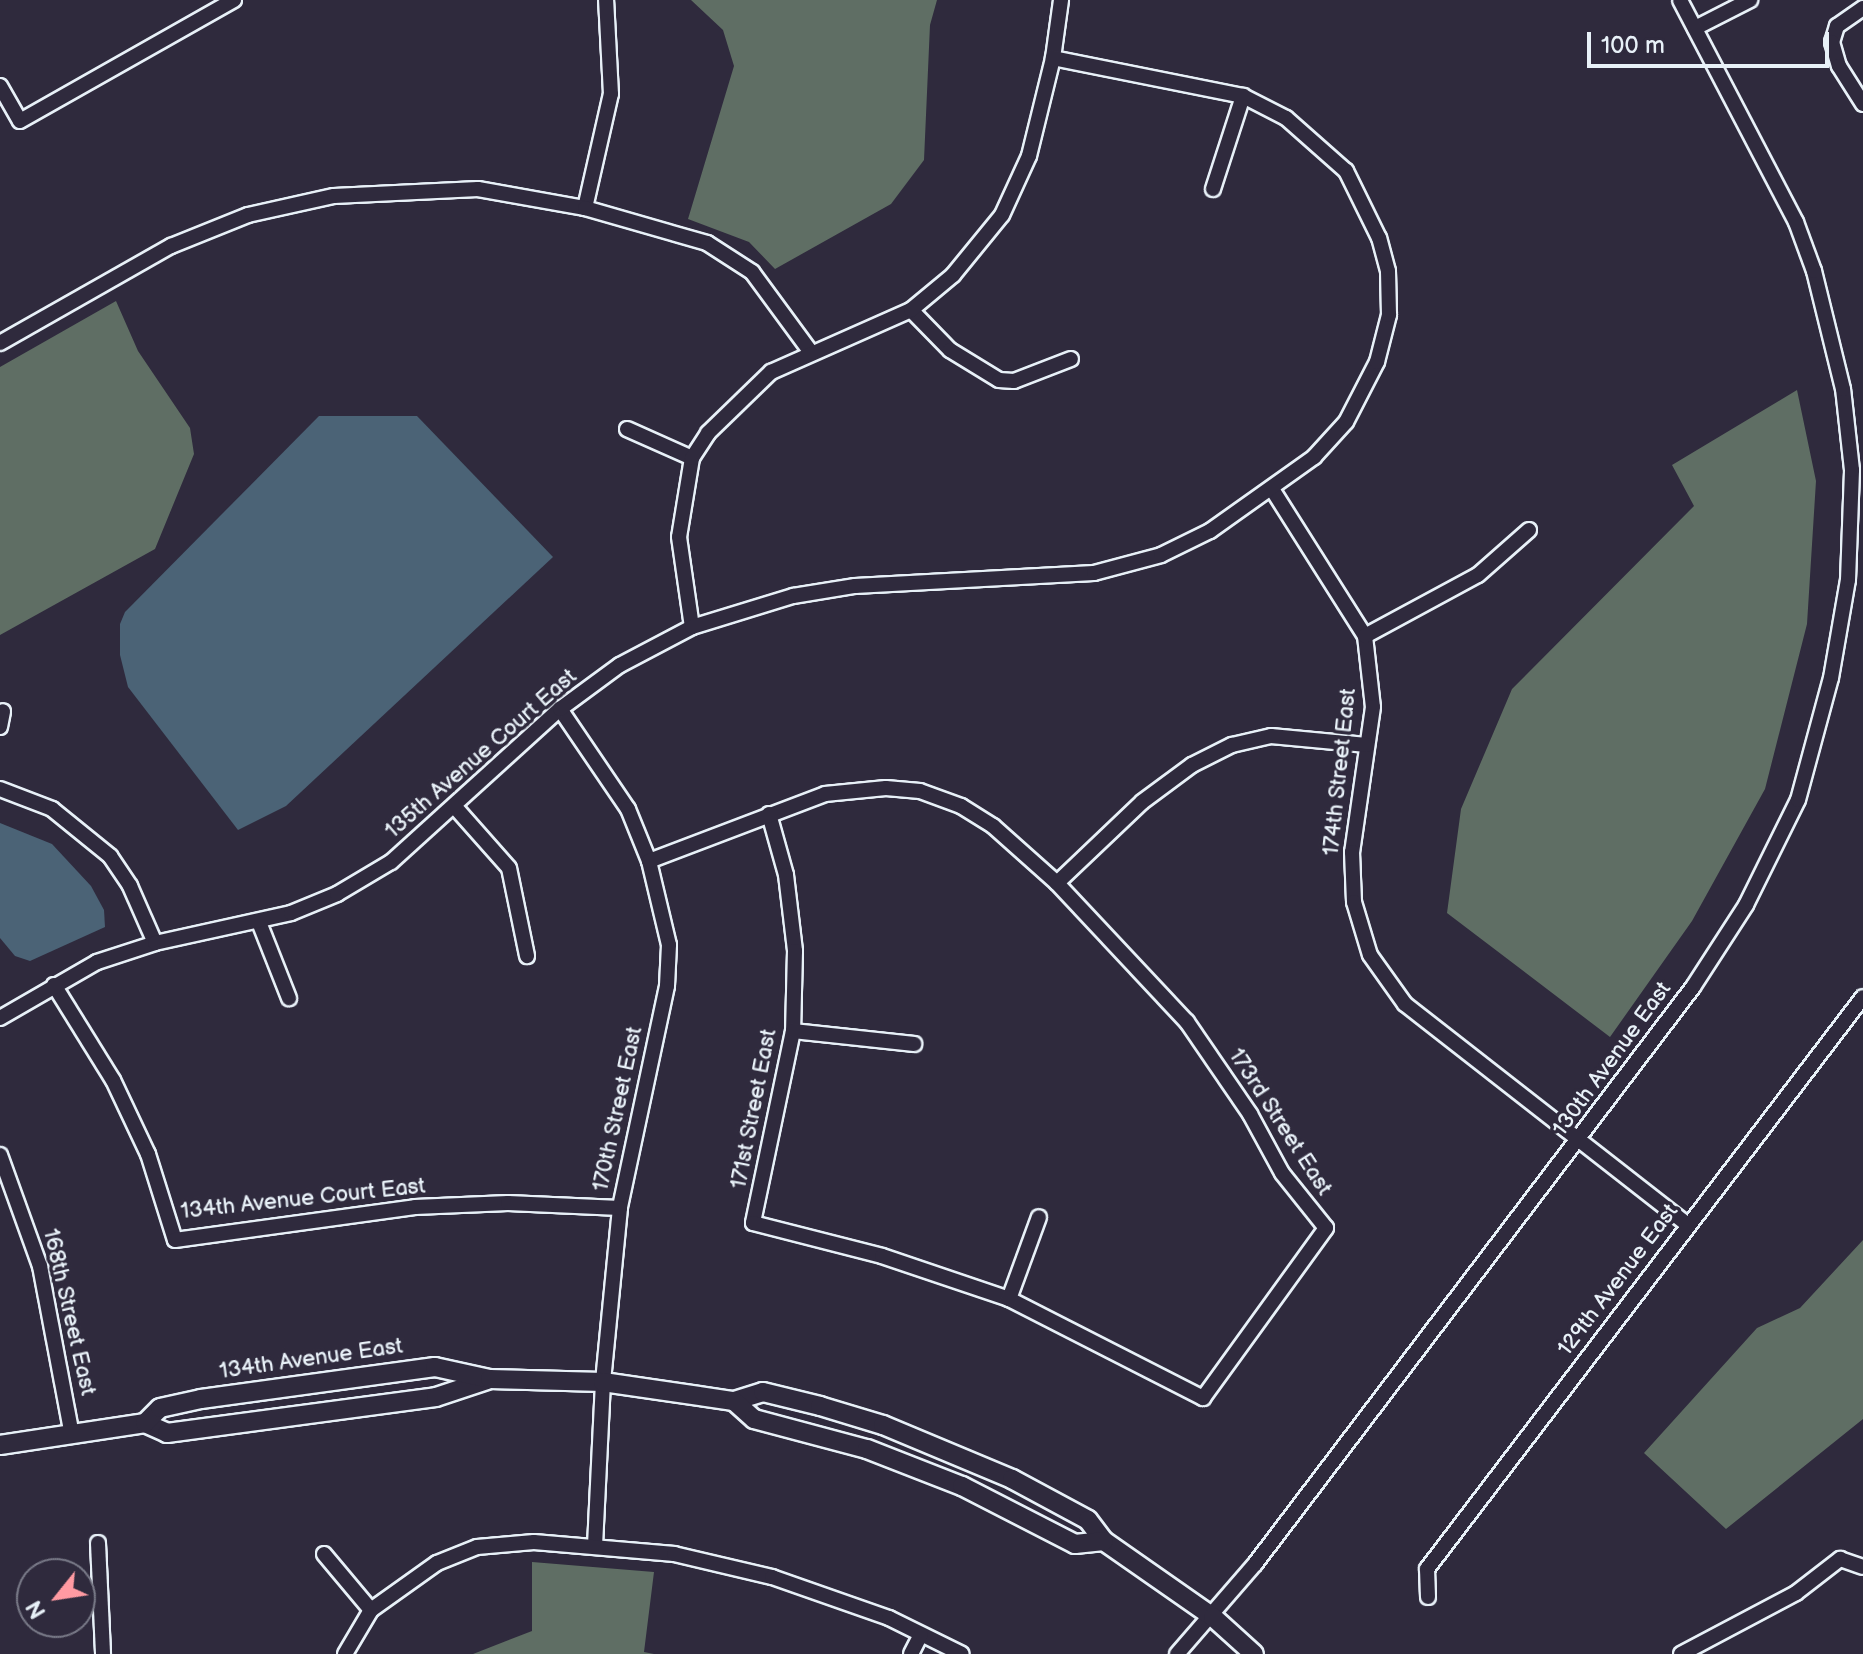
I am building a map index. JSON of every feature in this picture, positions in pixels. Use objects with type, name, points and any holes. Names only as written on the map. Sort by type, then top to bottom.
[{"type":"street","points":[[0,86],[20,121],[234,0]]},
{"type":"street","points":[[585,208],[611,94],[606,0]]},
{"type":"street","points":[[692,627],[679,537],[692,458],[738,401],[771,372],[810,351],[911,310],[953,275],[1002,215],[1029,156],[1053,58],[1061,0]]},
{"type":"street","name":"130th Avenue East","points":[[1177,1654],[1213,1617],[1579,1142],[1739,917],[1798,800],[1831,678],[1848,580],[1852,470],[1843,389],[1814,271],[1796,222],[1680,0]]},
{"type":"street","points":[[1695,28],[1750,0]]},
{"type":"street","points":[[1863,8],[1837,26],[1832,42],[1839,66],[1863,104]]},
{"type":"street","name":"135th Avenue Court East","points":[[0,1018],[97,962],[155,943],[259,922],[337,894],[391,862],[560,709],[620,665],[692,627],[793,596],[855,586],[1094,573],[1161,555],[1210,531],[1314,457],[1346,422],[1377,362],[1389,315],[1388,271],[1368,210],[1346,171],[1286,118],[1243,96],[1053,58]]},
{"type":"street","points":[[1213,189],[1243,96]]},
{"type":"street","points":[[0,343],[171,246],[248,215],[334,196],[408,189],[478,189],[585,208],[707,243],[752,272],[810,351]]},
{"type":"street","points":[[911,310],[950,350],[999,380],[1014,381],[1071,359]]},
{"type":"street","points":[[627,429],[692,458]]},
{"type":"street","name":"174th Street East","points":[[1272,489],[1365,636],[1373,707],[1352,852],[1354,902],[1370,955],[1405,1004],[1688,1225]]},
{"type":"street","points":[[1365,636],[1478,575],[1529,530]]},
{"type":"street","name":"170th Street East","points":[[560,709],[621,797],[649,861],[669,945],[667,986],[620,1208],[603,1382],[595,1544]]},
{"type":"street","points":[[0,727],[3,711]]},
{"type":"street","points":[[649,861],[769,814],[848,790],[920,791],[993,826],[1057,883],[1142,802],[1192,765],[1232,745],[1271,736],[1367,745]]},
{"type":"street","points":[[0,789],[52,809],[110,856],[130,886],[155,943]]},
{"type":"street","points":[[455,807],[509,868],[527,956]]},
{"type":"street","name":"171st Street East","points":[[769,814],[786,875],[795,951],[793,1031],[753,1223],[882,1256],[1009,1299]]},
{"type":"street","name":"173rd Street East","points":[[1009,1299],[1203,1398],[1326,1228],[1282,1173],[1250,1114],[1187,1022],[1057,883]]},
{"type":"street","points":[[259,922],[289,998]]},
{"type":"street","name":"134th Avenue Court East","points":[[54,985],[113,1080],[148,1154],[175,1240],[415,1207],[508,1203],[620,1208]]},
{"type":"street","name":"129th Avenue East","points":[[1428,1597],[1427,1569],[1862,1001]]},
{"type":"street","points":[[793,1031],[914,1044]]},
{"type":"street","name":"168th Street East","points":[[0,1155],[40,1266],[72,1435]]},
{"type":"street","points":[[1009,1299],[1039,1217]]},
{"type":"street","name":"134th Avenue East","points":[[145,1423],[160,1408],[435,1367],[490,1379],[603,1382],[734,1401]]},
{"type":"street","name":"134th Avenue East","points":[[0,1445],[145,1423],[167,1433],[436,1397],[490,1379]]},
{"type":"street","points":[[734,1401],[763,1392],[883,1425],[1012,1479],[1088,1520],[1104,1541],[1213,1617],[1254,1654]]},
{"type":"street","points":[[734,1401],[754,1419],[867,1449],[962,1486],[1075,1544],[1104,1541]]},
{"type":"street","points":[[98,1543],[103,1654]]},
{"type":"street","points":[[345,1654],[371,1610],[437,1563],[477,1547],[595,1544],[674,1554],[772,1577],[847,1601],[962,1654]]},
{"type":"street","points":[[324,1554],[371,1610]]},
{"type":"street","points":[[1681,1654],[1796,1593],[1840,1559],[1863,1567]]},
{"type":"street","points":[[911,1654],[921,1634]]},
{"type":"green space","points":[[691,0],[937,0],[930,25],[924,160],[891,204],[775,269],[749,242],[688,219],[734,66],[723,30]]},
{"type":"green space","points":[[116,301],[138,351],[190,428],[194,454],[155,549],[0,635],[0,367]]},
{"type":"green space","points":[[1797,390],[1816,481],[1807,624],[1765,789],[1692,921],[1610,1037],[1447,913],[1461,809],[1512,689],[1694,506],[1672,465]]},
{"type":"green space","points":[[1863,1240],[1863,1419],[1726,1529],[1644,1453],[1757,1328],[1800,1308]]},
{"type":"green space","points":[[532,1562],[654,1572],[644,1652],[654,1654],[473,1654],[532,1631]]},
{"type":"water","points":[[319,416],[417,416],[553,557],[286,806],[238,830],[128,687],[120,655],[120,624],[125,612]]},
{"type":"water","points":[[0,823],[52,844],[91,886],[104,910],[105,927],[30,961],[15,956],[0,938]]}]
